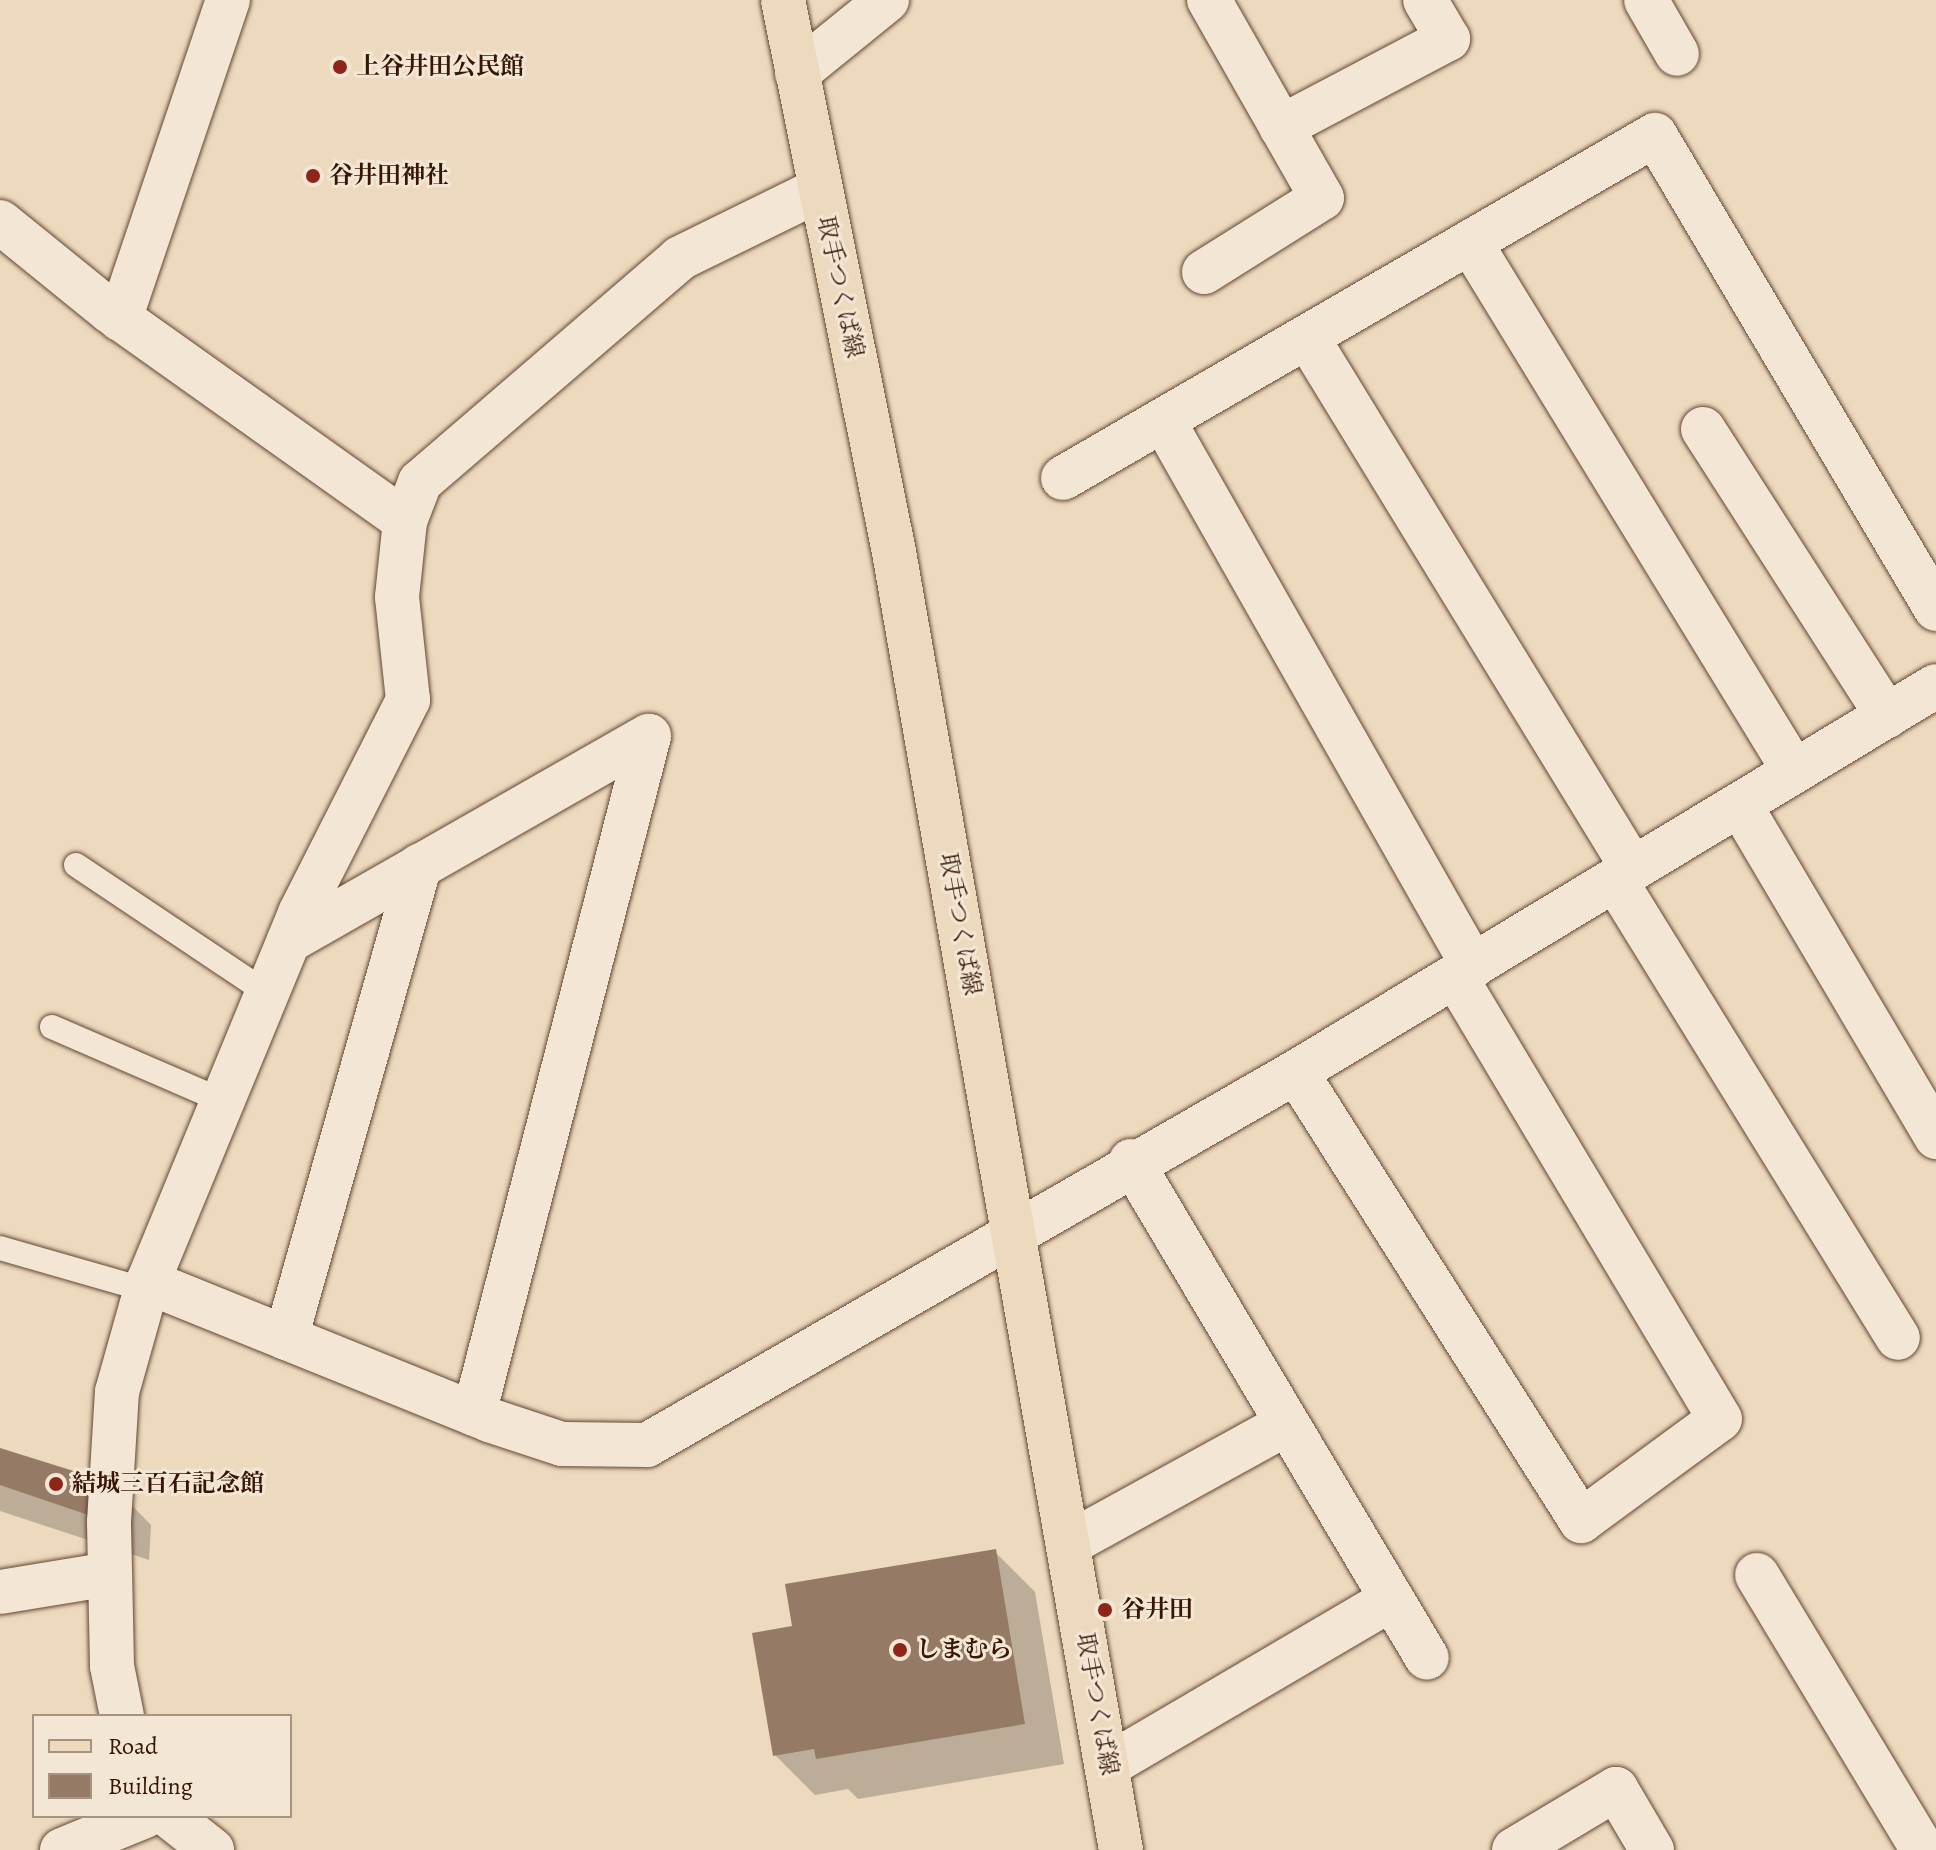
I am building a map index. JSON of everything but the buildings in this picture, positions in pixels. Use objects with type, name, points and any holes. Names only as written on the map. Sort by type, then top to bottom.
[{"type":"main road","name":"取手つくば線","points":[[783,0],[894,552],[1070,1543],[1121,1850]]},
{"type":"street","points":[[120,319],[228,0]]},
{"type":"street","points":[[797,73],[887,0]]},
{"type":"street","points":[[1204,272],[1322,198],[1209,0]]},
{"type":"street","points":[[1281,127],[1448,39],[1425,0]]},
{"type":"street","points":[[1646,0],[1677,54]]},
{"type":"street","points":[[1063,478],[1655,135],[1936,609]]},
{"type":"street","points":[[122,1714],[110,1574],[117,1392],[147,1286],[267,993],[289,941],[408,700],[397,597],[405,521],[420,482],[680,258],[819,190]]},
{"type":"street","points":[[0,222],[120,319],[405,521]]},
{"type":"street","points":[[1470,242],[1794,771]]},
{"type":"street","points":[[1307,337],[1898,1338]]},
{"type":"street","points":[[1163,420],[1464,971],[1720,1419],[1581,1521],[1296,1072]]},
{"type":"street","points":[[1703,429],[1887,716]]},
{"type":"street","points":[[147,1286],[474,1414],[562,1444],[647,1445],[1015,1235],[1131,1161],[1296,1072],[1936,686]]},
{"type":"street","points":[[289,941],[649,736],[474,1414]]},
{"type":"street","points":[[1740,805],[1936,1137]]},
{"type":"street","points":[[286,1338],[420,866]]},
{"type":"street","points":[[1131,1161],[1283,1426],[1427,1658]]},
{"type":"street","points":[[1070,1543],[1283,1426]]},
{"type":"street","points":[[0,1592],[110,1574]]},
{"type":"street","points":[[1757,1575],[1923,1850]]},
{"type":"street","points":[[1107,1766],[1392,1599]]},
{"type":"street","points":[[1514,1850],[1616,1789],[1652,1850]]},
{"type":"street","points":[[62,1850],[140,1818]]},
{"type":"street","points":[[172,1818],[212,1850]]},
{"type":"lane","points":[[76,865],[267,993]]},
{"type":"lane","points":[[52,1027],[223,1101]]},
{"type":"lane","points":[[0,1248],[147,1286]]},
{"type":"place","name":"上谷井田公民館","points":[[340,67]]},
{"type":"place","name":"谷井田神社","points":[[313,176]]},
{"type":"place","name":"結城三百石記念館","points":[[56,1484]]},
{"type":"place","name":"谷井田","points":[[1105,1610]]},
{"type":"place","name":"しまむら","points":[[900,1650]]}]
